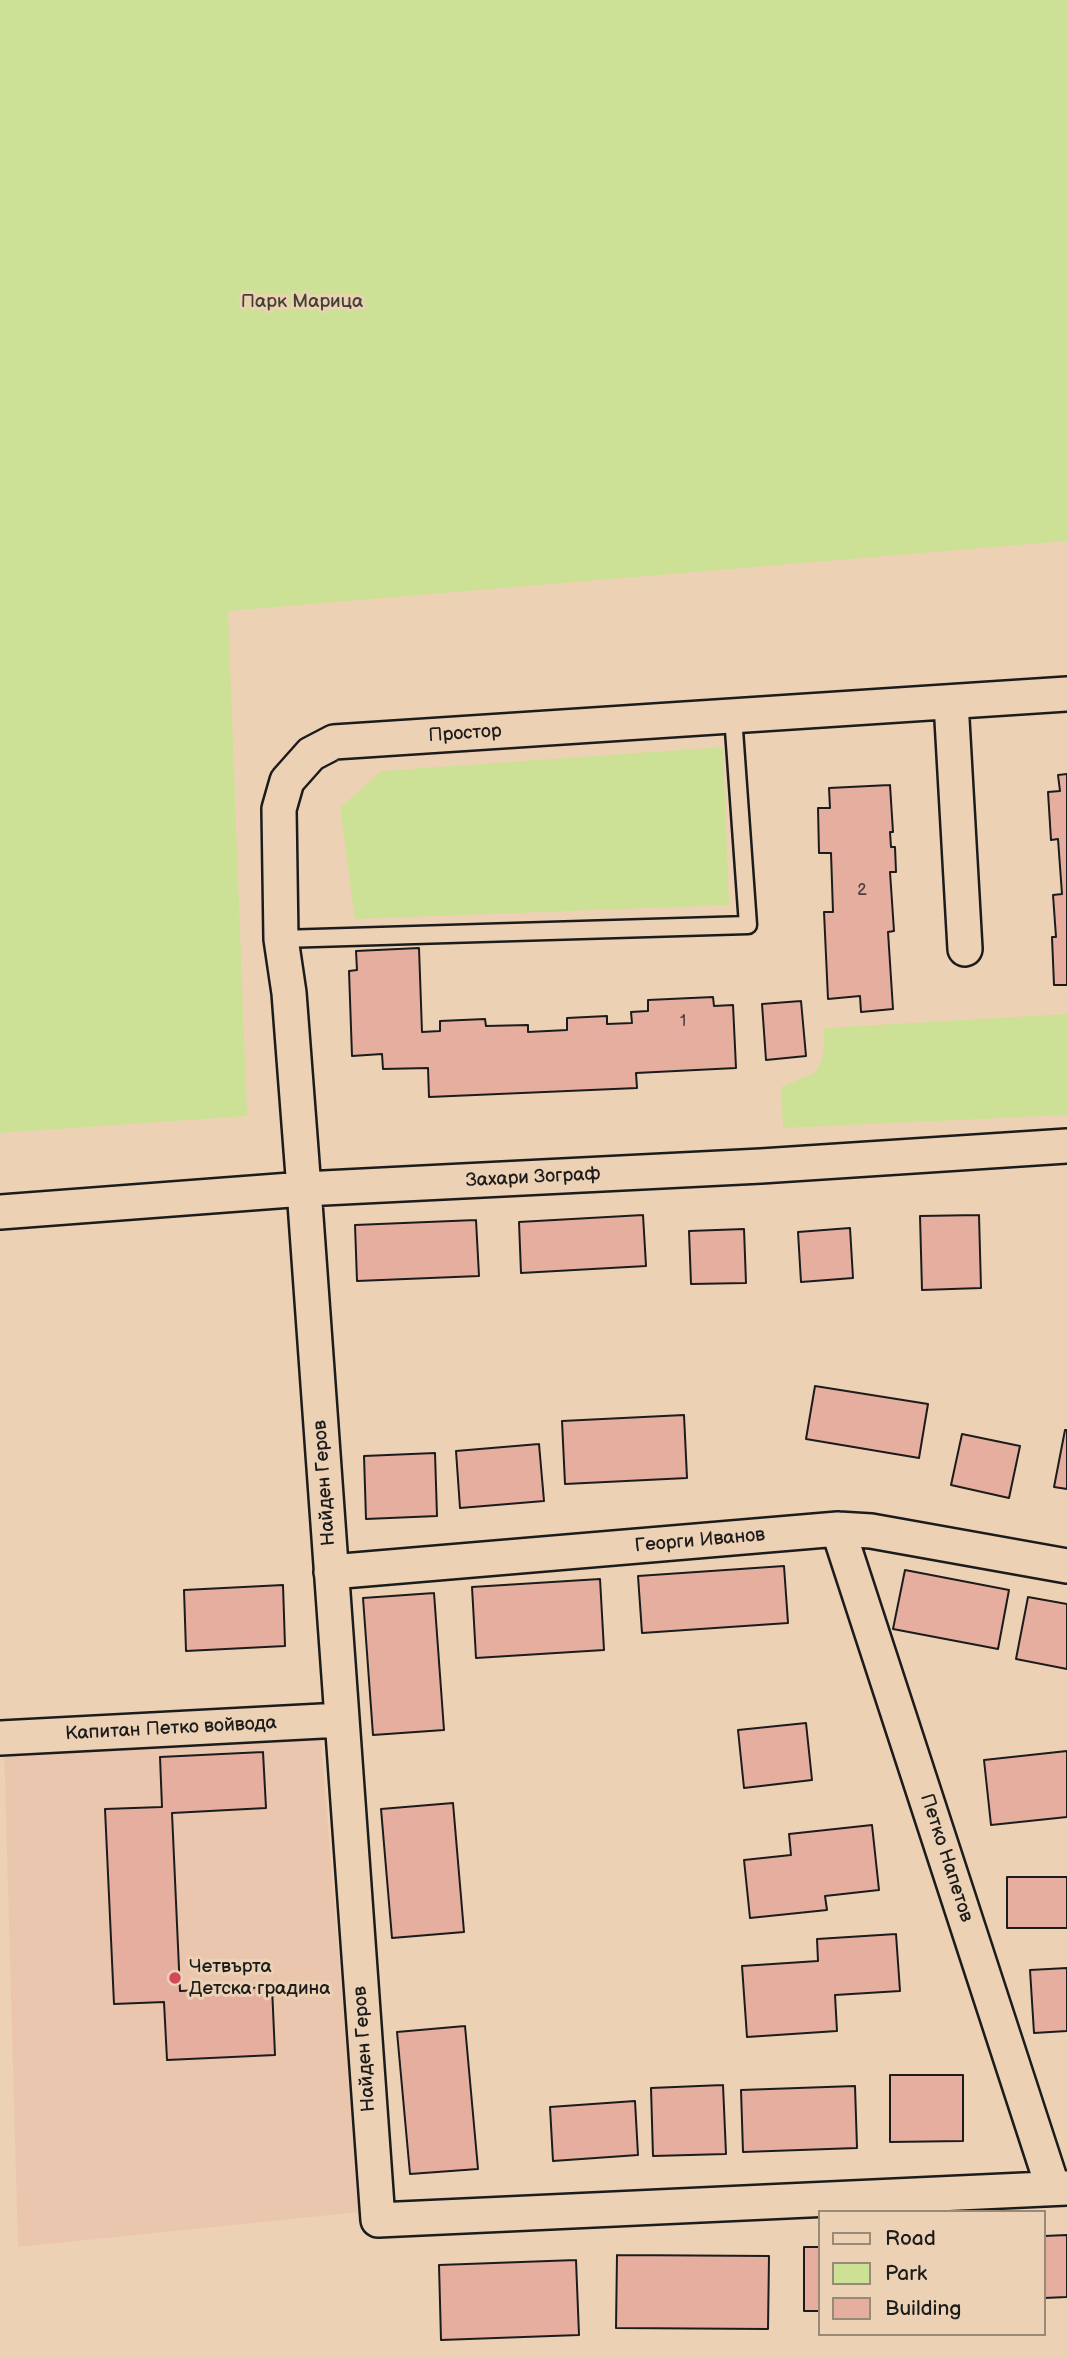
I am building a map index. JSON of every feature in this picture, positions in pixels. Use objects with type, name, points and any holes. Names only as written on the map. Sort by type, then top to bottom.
[{"type":"street","name":"Простор","points":[[304,1189],[289,993],[281,939],[279,809],[287,781],[311,754],[334,742],[1067,694]]},
{"type":"street","points":[[951,702],[965,948]]},
{"type":"street","name":"Захари Зограф","points":[[0,1212],[304,1189],[734,1167],[1067,1146]]},
{"type":"street","name":"Найден Геров","points":[[304,1189],[378,2220],[1060,2188]]},
{"type":"street","name":"Георги Иванов","points":[[331,1572],[838,1529],[871,1531],[1067,1566]]},
{"type":"street","name":"Петко Напетов","points":[[838,1529],[1060,2188]]},
{"type":"street","name":"Капитан Петко войвода","points":[[0,1738],[341,1720]]},
{"type":"lane","points":[[281,939],[748,925],[733,716]]},
{"type":"shaded area","name":"Четвърта Детска градина","points":[[320,1729],[360,2212],[18,2247],[4,1744]]},
{"type":"green space","name":"Парк Марица","points":[[0,0],[1067,0],[1067,541],[228,611],[247,1116],[0,1133]]},
{"type":"green space","points":[[723,747],[729,905],[355,919],[340,808],[381,771]]},
{"type":"green space","points":[[1067,1014],[1067,1115],[783,1128],[781,1087],[815,1073],[823,1057],[824,1028]]},
{"type":"building","points":[[1067,774],[1067,985],[1054,985],[1052,937],[1056,937],[1053,895],[1062,894],[1058,839],[1051,840],[1048,792],[1060,791],[1058,775]]},
{"type":"building","points":[[890,785],[893,832],[890,832],[891,847],[895,847],[896,872],[890,872],[894,931],[888,932],[893,1009],[861,1012],[860,996],[828,999],[824,912],[833,912],[831,853],[819,853],[818,808],[830,808],[829,788]]},
{"type":"building","points":[[419,948],[422,1032],[440,1031],[440,1021],[485,1019],[486,1026],[528,1025],[528,1032],[567,1030],[567,1018],[607,1016],[607,1024],[632,1023],[631,1012],[648,1011],[648,1000],[713,997],[714,1006],[733,1005],[736,1068],[636,1073],[637,1088],[429,1097],[428,1068],[383,1069],[382,1054],[352,1056],[349,971],[357,970],[356,951]]},
{"type":"building","points":[[801,1001],[806,1056],[766,1060],[762,1004]]},
{"type":"building","points":[[643,1215],[646,1266],[521,1273],[519,1222]]},
{"type":"building","points":[[979,1215],[981,1288],[922,1290],[920,1216]]},
{"type":"building","points":[[476,1220],[479,1276],[357,1281],[355,1225]]},
{"type":"building","points":[[850,1228],[853,1278],[801,1282],[798,1232]]},
{"type":"building","points":[[744,1229],[746,1283],[691,1284],[689,1231]]},
{"type":"building","points":[[815,1386],[928,1404],[919,1458],[806,1439]]},
{"type":"building","points":[[684,1415],[687,1478],[565,1484],[562,1421]]},
{"type":"building","points":[[1067,1430],[1067,1489],[1054,1487]]},
{"type":"building","points":[[962,1434],[1020,1446],[1009,1498],[951,1485]]},
{"type":"building","points":[[539,1444],[544,1501],[460,1508],[456,1451]]},
{"type":"building","points":[[435,1453],[437,1516],[366,1519],[364,1456]]},
{"type":"building","points":[[784,1566],[788,1623],[642,1633],[638,1576]]},
{"type":"building","points":[[905,1570],[1009,1590],[998,1649],[893,1629]]},
{"type":"building","points":[[600,1579],[604,1650],[476,1658],[472,1587]]},
{"type":"building","points":[[283,1585],[285,1646],[186,1651],[184,1590]]},
{"type":"building","points":[[434,1593],[444,1730],[373,1735],[363,1598]]},
{"type":"building","points":[[1028,1597],[1067,1604],[1067,1669],[1016,1659]]},
{"type":"building","points":[[806,1723],[812,1780],[744,1788],[738,1730]]},
{"type":"building","points":[[1067,1751],[1067,1817],[991,1825],[984,1760]]},
{"type":"building","points":[[263,1752],[266,1808],[172,1813],[180,1991],[272,1987],[275,2055],[167,2060],[164,2002],[114,2004],[105,1809],[162,1807],[160,1757]]},
{"type":"building","points":[[453,1803],[464,1932],[392,1938],[381,1809]]},
{"type":"building","points":[[872,1825],[879,1890],[825,1896],[827,1910],[750,1918],[744,1860],[791,1855],[789,1834]]},
{"type":"building","points":[[1007,1877],[1067,1877],[1067,1928],[1007,1928]]},
{"type":"building","points":[[896,1934],[900,1991],[835,1995],[837,2031],[747,2037],[742,1966],[818,1961],[817,1939]]},
{"type":"building","points":[[1067,1968],[1067,2031],[1034,2033],[1030,1970]]},
{"type":"building","points":[[465,2026],[478,2169],[410,2174],[397,2032]]},
{"type":"building","points":[[890,2075],[963,2075],[963,2141],[890,2142]]},
{"type":"building","points":[[723,2085],[726,2154],[653,2156],[651,2088]]},
{"type":"building","points":[[855,2086],[857,2148],[743,2152],[741,2090]]},
{"type":"building","points":[[635,2101],[638,2155],[553,2161],[550,2107]]},
{"type":"building","points":[[1067,2235],[1067,2297],[1046,2298],[1046,2236]]},
{"type":"building","points":[[804,2247],[818,2247],[818,2311],[804,2311]]},
{"type":"building","points":[[617,2255],[769,2256],[768,2329],[616,2328]]},
{"type":"building","points":[[576,2260],[579,2335],[441,2340],[439,2265]]},
{"type":"place","name":"Четвърта Детска градина","points":[[175,1978]]}]
